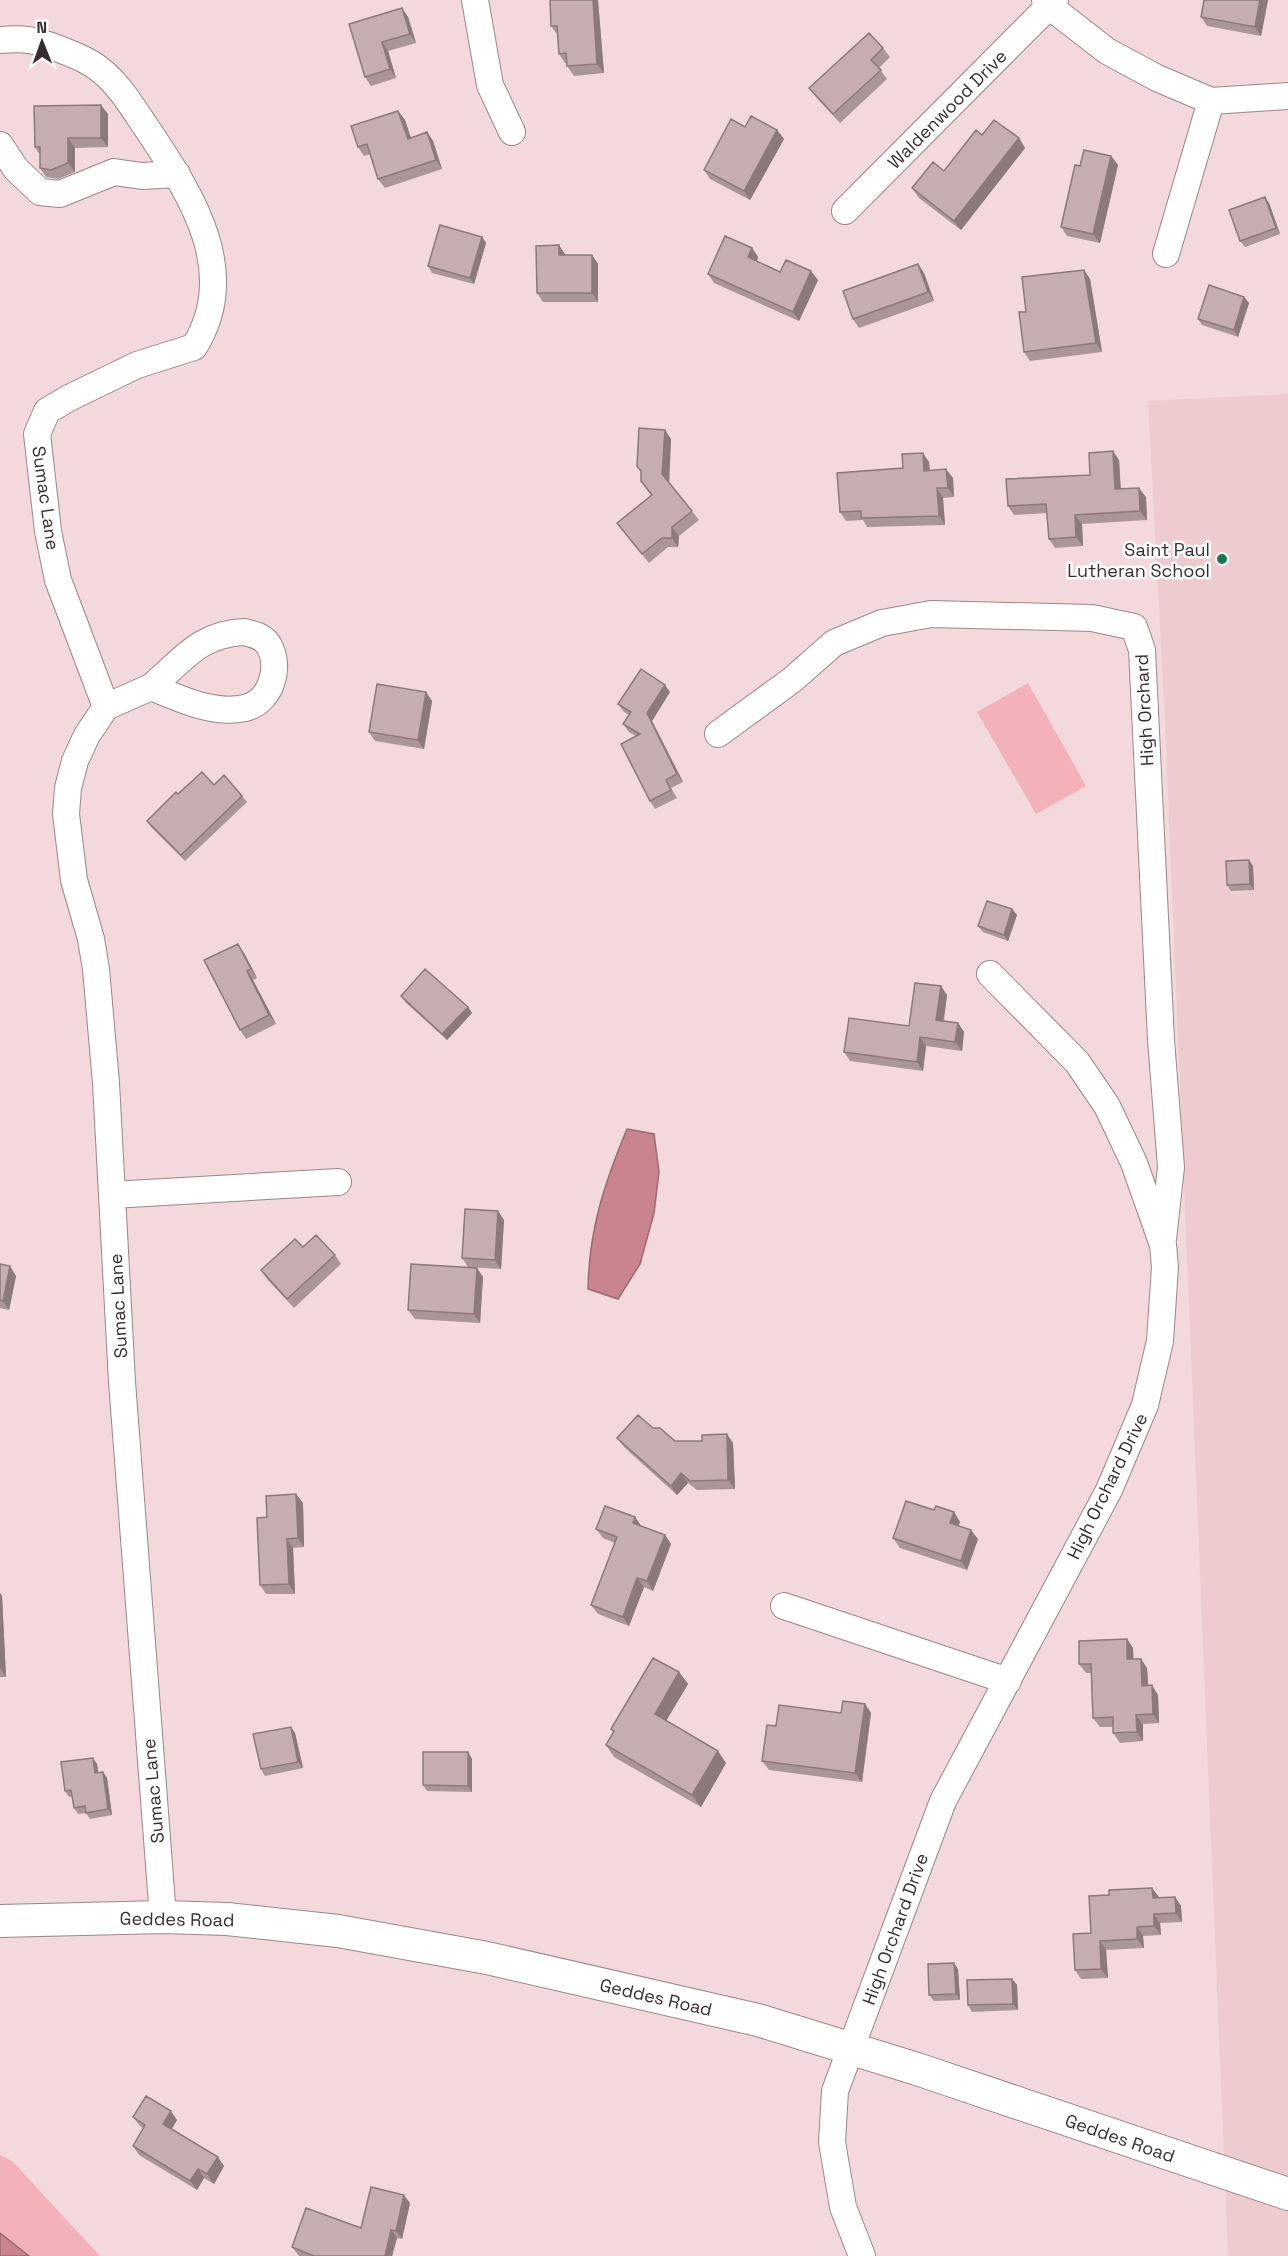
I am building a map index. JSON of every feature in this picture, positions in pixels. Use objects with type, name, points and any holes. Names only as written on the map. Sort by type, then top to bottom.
[{"type":"main road","name":"Geddes Road","points":[[0,1921],[164,1917],[227,1919],[338,1931],[487,1958],[758,2020],[917,2069],[1288,2194]]},
{"type":"street","points":[[475,0],[490,85],[512,132]]},
{"type":"street","name":"Waldenwood Drive","points":[[846,212],[1050,2],[1107,51],[1157,78],[1211,101],[1288,96]]},
{"type":"street","name":"Sumac Lane","points":[[0,40],[28,39],[92,64],[130,103],[196,207],[205,232],[212,275],[212,301],[206,327],[194,347],[137,365],[104,379],[47,411],[37,434],[48,531],[58,579],[106,707],[87,735],[75,761],[68,788],[66,814],[74,880],[91,939],[96,969],[123,1393],[164,1917]]},
{"type":"street","points":[[1166,254],[1211,101]]},
{"type":"street","points":[[0,145],[16,169],[40,192],[60,194],[114,172],[142,176],[177,174]]},
{"type":"street","name":"High Orchard","points":[[718,734],[792,680],[834,643],[882,623],[932,614],[1092,618],[1134,627],[1142,650],[1161,1040],[1171,1167],[1163,1245]]},
{"type":"street","points":[[106,707],[151,687]]},
{"type":"street","name":"High Orchard Drive","points":[[862,2256],[843,2206],[832,2142],[835,2091],[943,1801],[1109,1490],[1145,1406],[1160,1341],[1165,1267],[1163,1245],[1134,1163],[1107,1106],[1077,1062],[990,974]]},
{"type":"street","points":[[112,1195],[338,1182]]},
{"type":"street","points":[[784,1606],[1008,1680]]},
{"type":"shaded area","points":[[1288,394],[1288,2256],[1228,2256],[1165,723],[1148,401]]},
{"type":"shaded area","points":[[1028,683],[1086,786],[1036,814],[977,712]]},
{"type":"shaded area","points":[[627,1129],[654,1134],[659,1172],[654,1213],[640,1264],[618,1299],[588,1289],[589,1267],[599,1208]]},
{"type":"shaded area","points":[[0,2155],[12,2161],[100,2256],[0,2256]]},
{"type":"shaded area","points":[[0,2233],[29,2256],[0,2256]]},
{"type":"building","points":[[550,0],[593,0],[597,64],[567,66],[566,53],[559,54],[557,26],[551,26]]},
{"type":"building","points":[[1204,0],[1260,0],[1255,27],[1201,17]]},
{"type":"building","points":[[402,8],[410,34],[382,42],[390,69],[365,77],[349,24]]},
{"type":"building","points":[[869,33],[883,48],[871,60],[881,70],[833,114],[809,88]]},
{"type":"building","points":[[101,105],[101,138],[68,138],[68,163],[51,170],[40,168],[40,147],[35,147],[34,106]]},
{"type":"building","points":[[398,111],[408,139],[427,132],[436,160],[378,179],[367,144],[358,147],[351,126]]},
{"type":"building","points":[[751,116],[777,130],[744,191],[704,170],[731,119],[745,127]]},
{"type":"building","points":[[994,120],[1019,138],[954,221],[912,188],[933,162],[944,171],[976,130],[982,135]]},
{"type":"building","points":[[1084,150],[1111,156],[1093,234],[1061,227],[1075,165],[1080,166]]},
{"type":"building","points":[[1265,197],[1276,228],[1240,241],[1229,210]]},
{"type":"building","points":[[440,225],[482,237],[470,278],[428,266]]},
{"type":"building","points":[[725,236],[752,248],[748,257],[780,272],[786,260],[811,271],[793,312],[708,274]]},
{"type":"building","points":[[559,245],[559,255],[592,255],[592,293],[537,293],[536,246]]},
{"type":"building","points":[[918,264],[928,292],[853,319],[843,291]]},
{"type":"building","points":[[1084,270],[1096,343],[1024,352],[1019,312],[1026,312],[1022,277]]},
{"type":"building","points":[[1209,285],[1244,297],[1234,330],[1198,319]]},
{"type":"building","points":[[639,428],[665,430],[662,474],[692,511],[672,527],[672,538],[662,538],[642,554],[617,523],[652,495],[641,481],[641,471],[637,466]]},
{"type":"building","points":[[1113,451],[1115,489],[1139,488],[1140,511],[1075,515],[1076,537],[1049,539],[1046,504],[1008,506],[1006,479],[1090,475],[1089,453]]},
{"type":"building","points":[[923,453],[924,471],[946,469],[948,488],[937,488],[939,516],[861,518],[861,511],[840,512],[837,473],[903,468],[902,454]]},
{"type":"building","points":[[641,669],[665,685],[647,713],[677,774],[666,780],[671,790],[650,801],[621,744],[640,734],[623,724],[631,712],[618,704]]},
{"type":"building","points":[[377,684],[426,692],[418,740],[369,732]]},
{"type":"building","points":[[202,772],[214,785],[224,775],[242,796],[181,855],[147,821],[176,792],[178,794]]},
{"type":"building","points":[[1249,860],[1250,884],[1227,885],[1226,861]]},
{"type":"building","points":[[987,901],[1012,909],[1004,935],[978,926]]},
{"type":"building","points":[[238,944],[251,969],[247,971],[269,1015],[240,1030],[204,960]]},
{"type":"building","points":[[425,969],[468,1007],[442,1034],[401,996]]},
{"type":"building","points":[[915,983],[941,986],[936,1020],[958,1023],[955,1042],[920,1037],[917,1062],[844,1052],[849,1018],[909,1026]]},
{"type":"building","points":[[465,1209],[498,1211],[495,1260],[462,1258]]},
{"type":"building","points":[[316,1235],[335,1255],[287,1299],[261,1270],[295,1239],[303,1247]]},
{"type":"building","points":[[0,1264],[10,1266],[3,1301],[0,1300]]},
{"type":"building","points":[[411,1264],[477,1268],[474,1314],[408,1310]]},
{"type":"building","points":[[638,1415],[653,1428],[660,1428],[675,1441],[702,1441],[702,1435],[727,1434],[728,1480],[690,1481],[681,1473],[671,1486],[617,1438]]},
{"type":"building","points":[[296,1494],[298,1538],[287,1539],[289,1584],[260,1585],[257,1518],[267,1517],[266,1496]]},
{"type":"building","points":[[906,1501],[934,1510],[936,1506],[954,1512],[950,1523],[971,1530],[961,1561],[893,1538]]},
{"type":"building","points":[[605,1506],[635,1517],[633,1523],[665,1535],[647,1581],[637,1578],[623,1617],[591,1605],[617,1537],[596,1529]]},
{"type":"building","points":[[1127,1639],[1127,1659],[1141,1659],[1142,1686],[1152,1685],[1153,1714],[1136,1715],[1137,1732],[1113,1733],[1113,1717],[1093,1718],[1091,1664],[1079,1664],[1079,1641]]},
{"type":"building","points":[[653,1658],[679,1672],[655,1714],[718,1751],[692,1795],[606,1745],[614,1731],[611,1729]]},
{"type":"building","points":[[843,1701],[865,1704],[855,1773],[762,1761],[767,1725],[776,1726],[779,1705],[841,1713]]},
{"type":"building","points":[[291,1727],[298,1762],[261,1769],[253,1734]]},
{"type":"building","points":[[423,1752],[468,1752],[468,1786],[423,1785]]},
{"type":"building","points":[[93,1758],[95,1773],[103,1772],[108,1809],[86,1813],[85,1806],[74,1808],[71,1790],[65,1791],[61,1762]]},
{"type":"building","points":[[1152,1888],[1153,1898],[1175,1897],[1176,1913],[1154,1914],[1154,1926],[1137,1927],[1137,1939],[1100,1941],[1101,1969],[1075,1970],[1073,1934],[1091,1933],[1089,1896],[1109,1895],[1109,1890]]},
{"type":"building","points":[[954,1963],[956,1994],[929,1995],[928,1964]]},
{"type":"building","points":[[1012,1979],[1013,2004],[968,2005],[967,1980]]},
{"type":"building","points":[[146,2096],[171,2111],[163,2124],[218,2157],[207,2174],[198,2169],[190,2181],[133,2146],[145,2125],[133,2117]]},
{"type":"building","points":[[371,2187],[404,2195],[396,2231],[391,2230],[385,2256],[314,2256],[292,2247],[306,2208],[361,2228]]},
{"type":"place","name":"Saint Paul Lutheran School","points":[[1222,559]]}]
